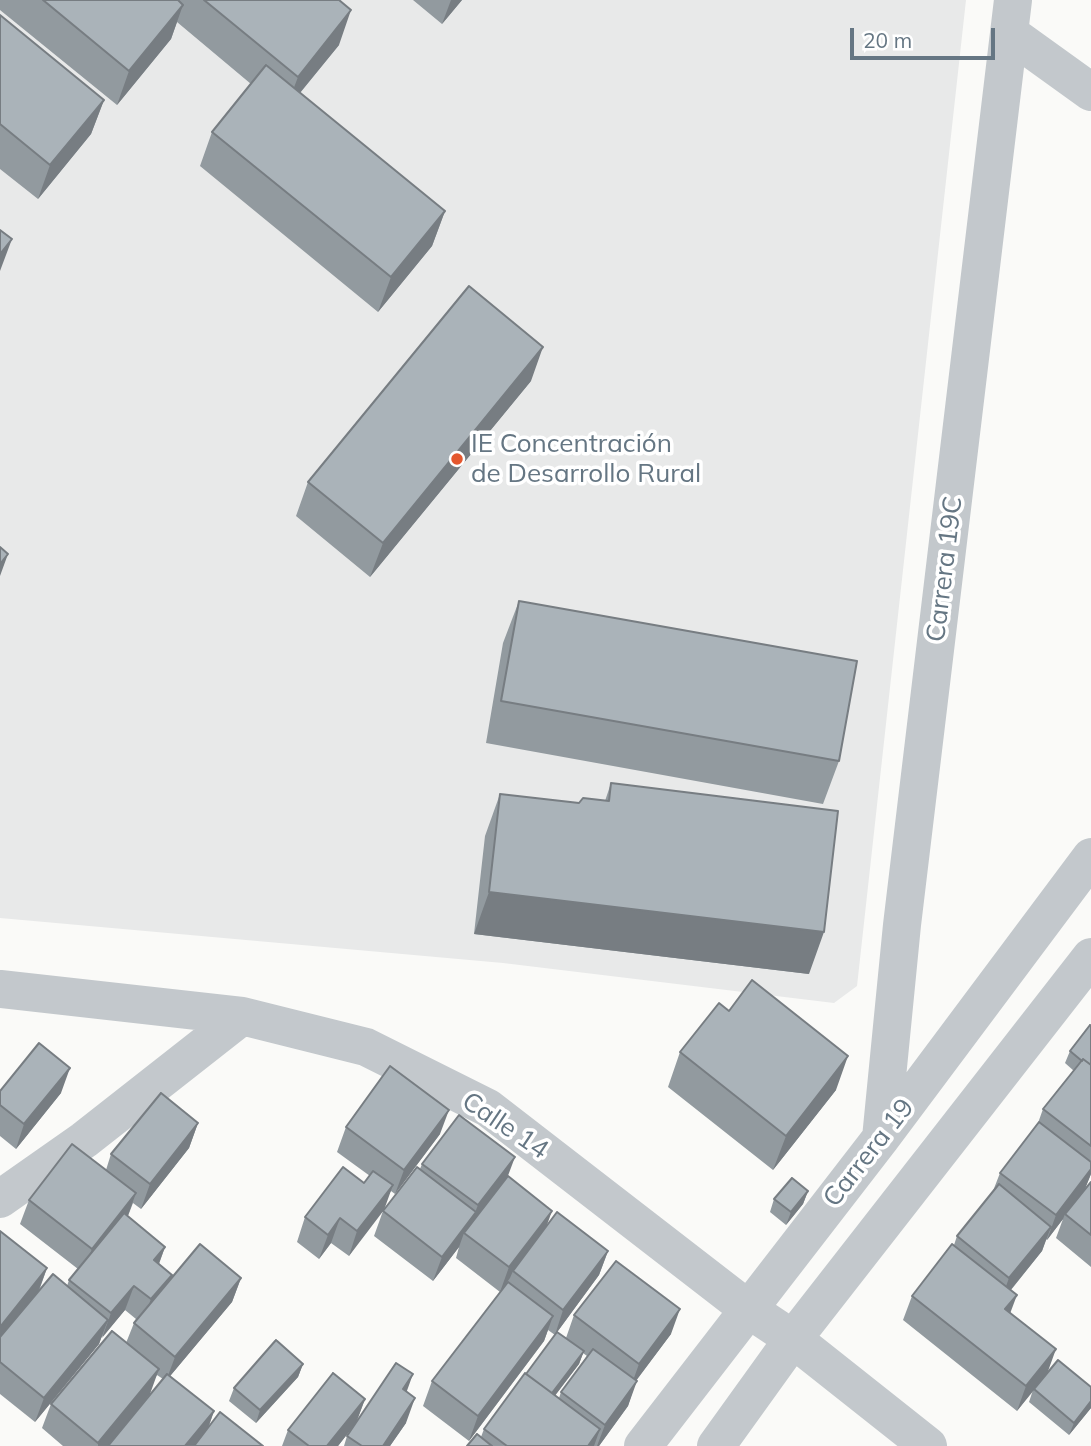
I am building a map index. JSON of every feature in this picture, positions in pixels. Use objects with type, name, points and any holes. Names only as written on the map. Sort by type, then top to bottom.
[{"type":"street","points":[[1011,17],[1091,92]]},
{"type":"street","name":"Carrera 19C","points":[[881,1138],[902,925],[1011,17]]},
{"type":"street","name":"Carrera 19","points":[[643,1446],[881,1138],[1091,857]]},
{"type":"street","name":"Carrera 19","points":[[716,1446],[793,1339],[1091,957]]},
{"type":"street","name":"Calle 14","points":[[0,989],[242,1016],[366,1047],[488,1108],[747,1309],[793,1339],[928,1446]]},
{"type":"street","points":[[0,1199],[84,1140],[242,1016]]},
{"type":"shaded area","name":"IE Concentración de Desarrollo Rural","points":[[0,0],[966,0],[857,986],[834,1003],[503,963],[0,918]]},
{"type":"building","points":[[43,0],[178,0],[183,5],[129,71]]},
{"type":"building","points":[[204,0],[339,0],[351,10],[298,77]]},
{"type":"building","points":[[0,15],[104,100],[50,165],[0,124]]},
{"type":"building","points":[[266,65],[445,211],[391,277],[212,132]]},
{"type":"building","points":[[0,230],[12,239],[0,254]]},
{"type":"building","points":[[469,286],[543,347],[383,543],[308,482]]},
{"type":"building","points":[[0,547],[8,554],[0,564]]},
{"type":"building","points":[[519,601],[857,661],[839,761],[501,701]]},
{"type":"building","points":[[611,783],[838,811],[824,932],[489,892],[500,794],[579,803],[583,798],[609,801]]},
{"type":"building","points":[[752,980],[848,1056],[786,1136],[680,1052],[719,1003],[729,1011]]},
{"type":"building","points":[[1091,1026],[1091,1065],[1070,1051]]},
{"type":"building","points":[[39,1043],[70,1068],[24,1124],[0,1105],[0,1091]]},
{"type":"building","points":[[1083,1059],[1091,1065],[1091,1146],[1043,1109]]},
{"type":"building","points":[[390,1066],[449,1110],[404,1170],[346,1127]]},
{"type":"building","points":[[161,1093],[198,1123],[150,1184],[111,1154]]},
{"type":"building","points":[[459,1115],[515,1157],[478,1205],[422,1164]]},
{"type":"building","points":[[1039,1122],[1091,1162],[1091,1169],[1056,1215],[1000,1173]]},
{"type":"building","points":[[72,1144],[136,1193],[92,1249],[29,1200]]},
{"type":"building","points":[[343,1167],[364,1183],[373,1171],[393,1185],[357,1231],[340,1218],[328,1235],[305,1217]]},
{"type":"building","points":[[417,1167],[476,1212],[442,1257],[383,1211]]},
{"type":"building","points":[[508,1176],[552,1211],[509,1267],[464,1233]]},
{"type":"building","points":[[792,1178],[808,1191],[791,1212],[774,1199]]},
{"type":"building","points":[[1091,1182],[1091,1235],[1065,1214]]},
{"type":"building","points":[[999,1184],[1051,1227],[1009,1278],[957,1236]]},
{"type":"building","points":[[557,1212],[608,1251],[563,1310],[513,1271]]},
{"type":"building","points":[[124,1213],[165,1247],[154,1260],[172,1275],[151,1299],[134,1286],[111,1313],[69,1280]]},
{"type":"building","points":[[0,1231],[47,1268],[0,1327]]},
{"type":"building","points":[[200,1244],[241,1278],[175,1357],[134,1323]]},
{"type":"building","points":[[952,1244],[1017,1295],[1005,1309],[1056,1349],[1026,1386],[912,1296]]},
{"type":"building","points":[[616,1261],[680,1309],[639,1364],[574,1315]]},
{"type":"building","points":[[53,1274],[108,1320],[44,1398],[0,1362],[0,1337]]},
{"type":"building","points":[[508,1282],[553,1316],[478,1416],[432,1381]]},
{"type":"building","points":[[112,1331],[159,1369],[98,1443],[51,1404]]},
{"type":"building","points":[[557,1332],[584,1351],[552,1393],[526,1374]]},
{"type":"building","points":[[276,1340],[303,1364],[260,1410],[234,1388]]},
{"type":"building","points":[[593,1349],[637,1381],[605,1425],[561,1392]]},
{"type":"building","points":[[1058,1360],[1091,1387],[1091,1401],[1074,1423],[1034,1389]]},
{"type":"building","points":[[396,1363],[413,1374],[403,1389],[415,1398],[383,1446],[362,1446],[347,1436]]},
{"type":"building","points":[[333,1373],[365,1399],[327,1446],[309,1446],[288,1430]]},
{"type":"building","points":[[525,1373],[600,1429],[588,1446],[507,1446],[484,1429]]},
{"type":"building","points":[[167,1374],[214,1411],[185,1446],[108,1446]]},
{"type":"building","points":[[220,1412],[263,1446],[194,1446]]},
{"type":"building","points":[[477,1434],[492,1446],[467,1446]]},
{"type":"place","name":"IE Concentración de Desarrollo Rural","points":[[457,459]]}]
